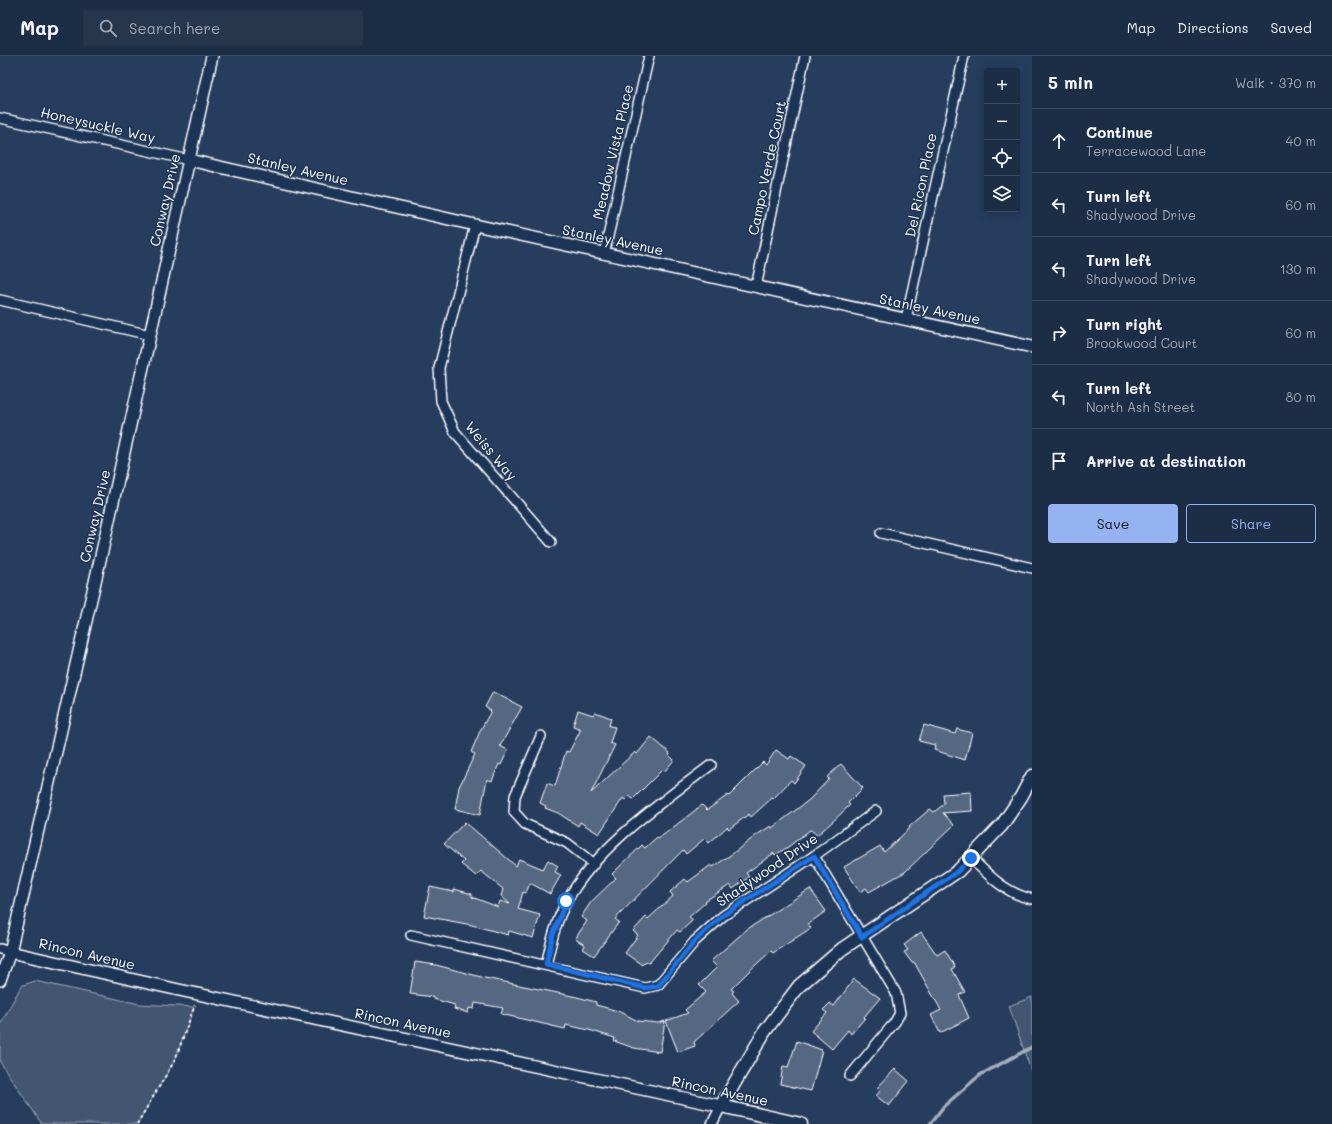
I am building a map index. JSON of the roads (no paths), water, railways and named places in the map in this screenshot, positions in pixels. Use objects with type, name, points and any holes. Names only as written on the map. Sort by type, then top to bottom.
[{"type":"main road","points":[[721,1106],[765,1031],[799,986],[842,949],[862,937],[958,871],[1002,825],[1021,797],[1032,776]]},
{"type":"main road","name":"Rincon Avenue","points":[[721,1106],[801,1124]]},
{"type":"street","name":"Conway Drive","points":[[0,980],[5,950],[150,335],[212,56]]},
{"type":"street","name":"Meadow Vista Place","points":[[604,254],[649,56]]},
{"type":"street","name":"Campo Verde Court","points":[[756,287],[805,56]]},
{"type":"street","name":"Del Ricon Place","points":[[906,319],[964,56]]},
{"type":"street","name":"Honeysuckle Way","points":[[0,118],[189,160]]},
{"type":"street","name":"Stanley Avenue","points":[[189,160],[475,226],[1032,347]]},
{"type":"street","name":"Weiss Way","points":[[475,226],[439,368],[441,401],[455,432],[551,542]]},
{"type":"street","points":[[0,300],[150,335]]},
{"type":"street","points":[[881,533],[1032,568]]},
{"type":"street","points":[[541,736],[514,796],[514,812],[525,824],[567,843],[594,864]]},
{"type":"street","points":[[546,964],[553,935],[566,901],[586,871],[637,820],[711,765]]},
{"type":"street","name":"Shadywood Drive","points":[[411,935],[546,964],[645,988],[658,986],[695,941],[722,916],[814,856],[876,811]]},
{"type":"street","points":[[814,856],[896,993],[900,1013],[895,1022],[850,1076]]},
{"type":"street","points":[[971,858],[994,880],[1020,896],[1032,899]]},
{"type":"street","name":"Rincon Avenue","points":[[5,950],[199,994],[721,1106]]},
{"type":"street","points":[[712,1124],[721,1106]]},
{"type":"street","points":[[720,1124],[721,1106]]},
{"type":"waterway","points":[[930,1124],[944,1106],[980,1075],[1032,1047]]}]
